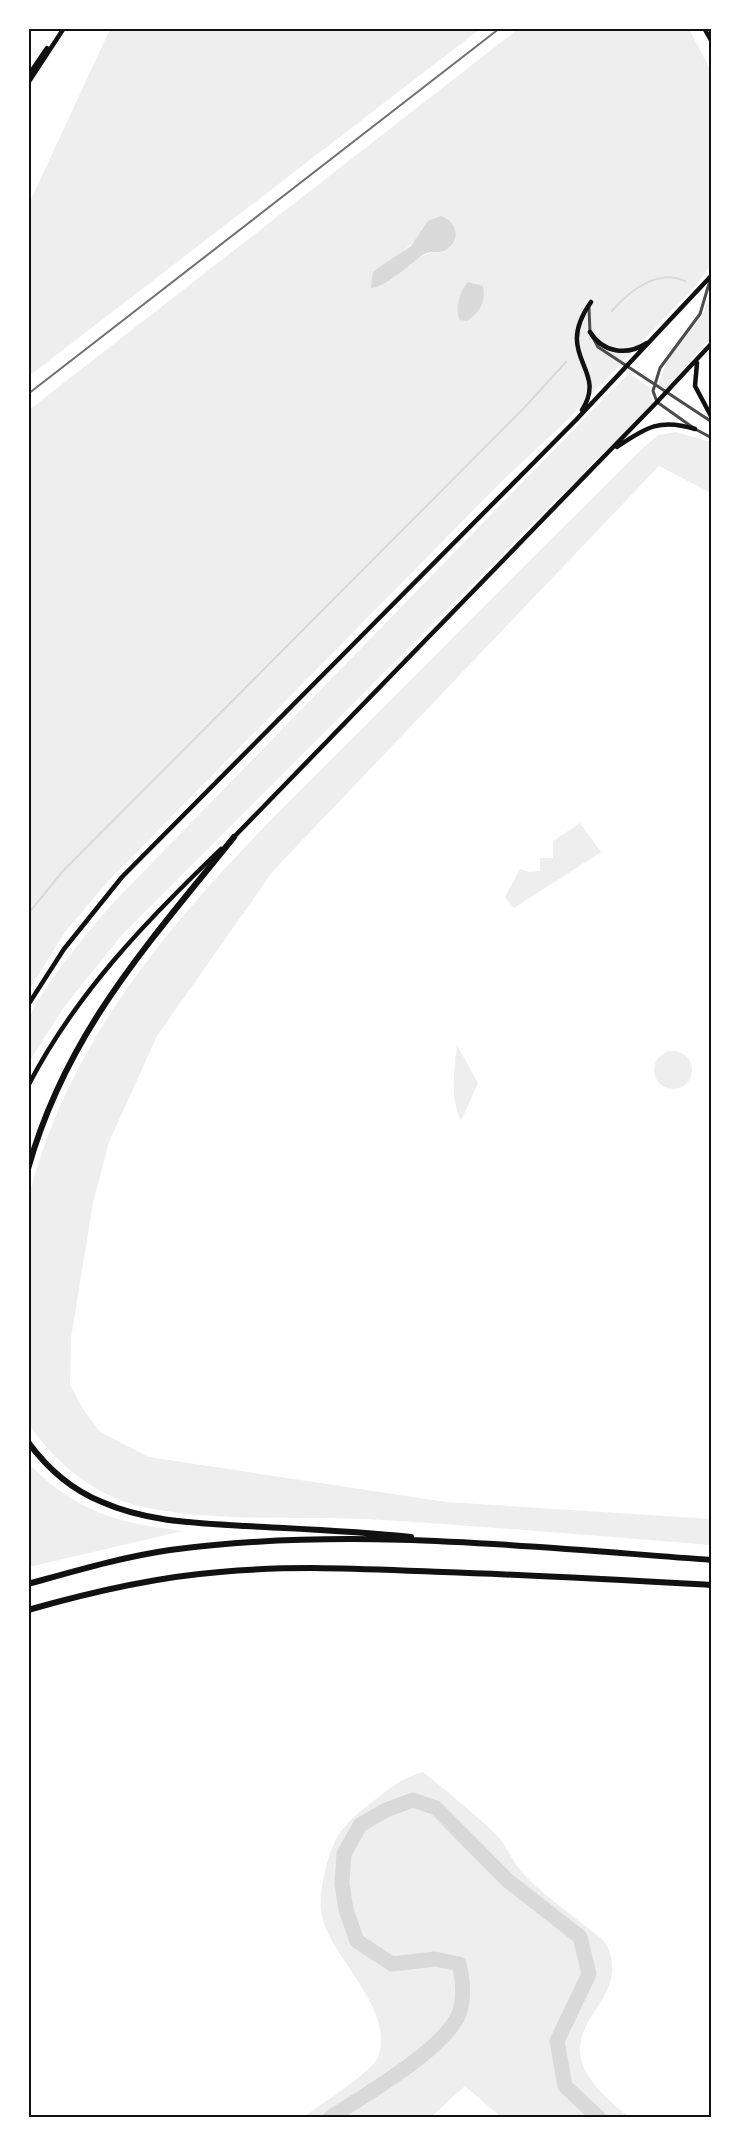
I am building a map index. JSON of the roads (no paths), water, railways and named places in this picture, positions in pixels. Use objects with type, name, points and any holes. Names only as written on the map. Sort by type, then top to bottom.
[{"type":"highway","points":[[28,1169],[53,1098],[105,1000],[234,837]]},
{"type":"highway","points":[[28,1442],[56,1473],[76,1489],[102,1502],[142,1515],[180,1521],[375,1533],[441,1541],[711,1560]]},
{"type":"highway","points":[[28,1584],[140,1556],[232,1543],[441,1541]]},
{"type":"highway","points":[[28,1610],[95,1592],[159,1580],[276,1568],[474,1573],[711,1586]]},
{"type":"main road","points":[[28,76],[62,28]]},
{"type":"main road","points":[[28,83],[62,28]]},
{"type":"main road","points":[[704,28],[711,42]]},
{"type":"main road","points":[[28,1005],[64,949],[122,877],[576,420],[711,275]]},
{"type":"main road","points":[[576,420],[588,401],[591,387],[589,377],[576,350],[575,336],[581,317],[591,302]]},
{"type":"main road","points":[[590,332],[606,347],[620,352],[639,348],[656,336]]},
{"type":"main road","points":[[28,1086],[60,1031],[109,964],[603,458],[711,343]]},
{"type":"main road","points":[[698,359],[694,373],[695,386],[711,420]]},
{"type":"main road","points":[[603,458],[621,444],[660,423],[677,424],[695,429]]},
{"type":"street","points":[[711,275],[700,314],[664,361],[654,386],[657,402],[711,438]]},
{"type":"street","points":[[591,302],[588,316],[590,332],[602,351],[628,366],[665,394],[711,420]]},
{"type":"waterway","points":[[612,311],[635,289],[645,284],[665,277],[685,281]]},
{"type":"waterway","points":[[28,914],[62,872],[523,409],[566,362]]},
{"type":"waterway","points":[[330,2118],[421,2057],[451,2028],[461,2008],[463,1989],[459,1964],[435,1959],[392,1964],[357,1941],[346,1910],[342,1884],[344,1854],[360,1825],[386,1810],[413,1800],[436,1808],[507,1880],[580,1937],[589,1974],[557,2041],[565,2086],[599,2118]]},
{"type":"railway","points":[[28,394],[500,28]]}]
